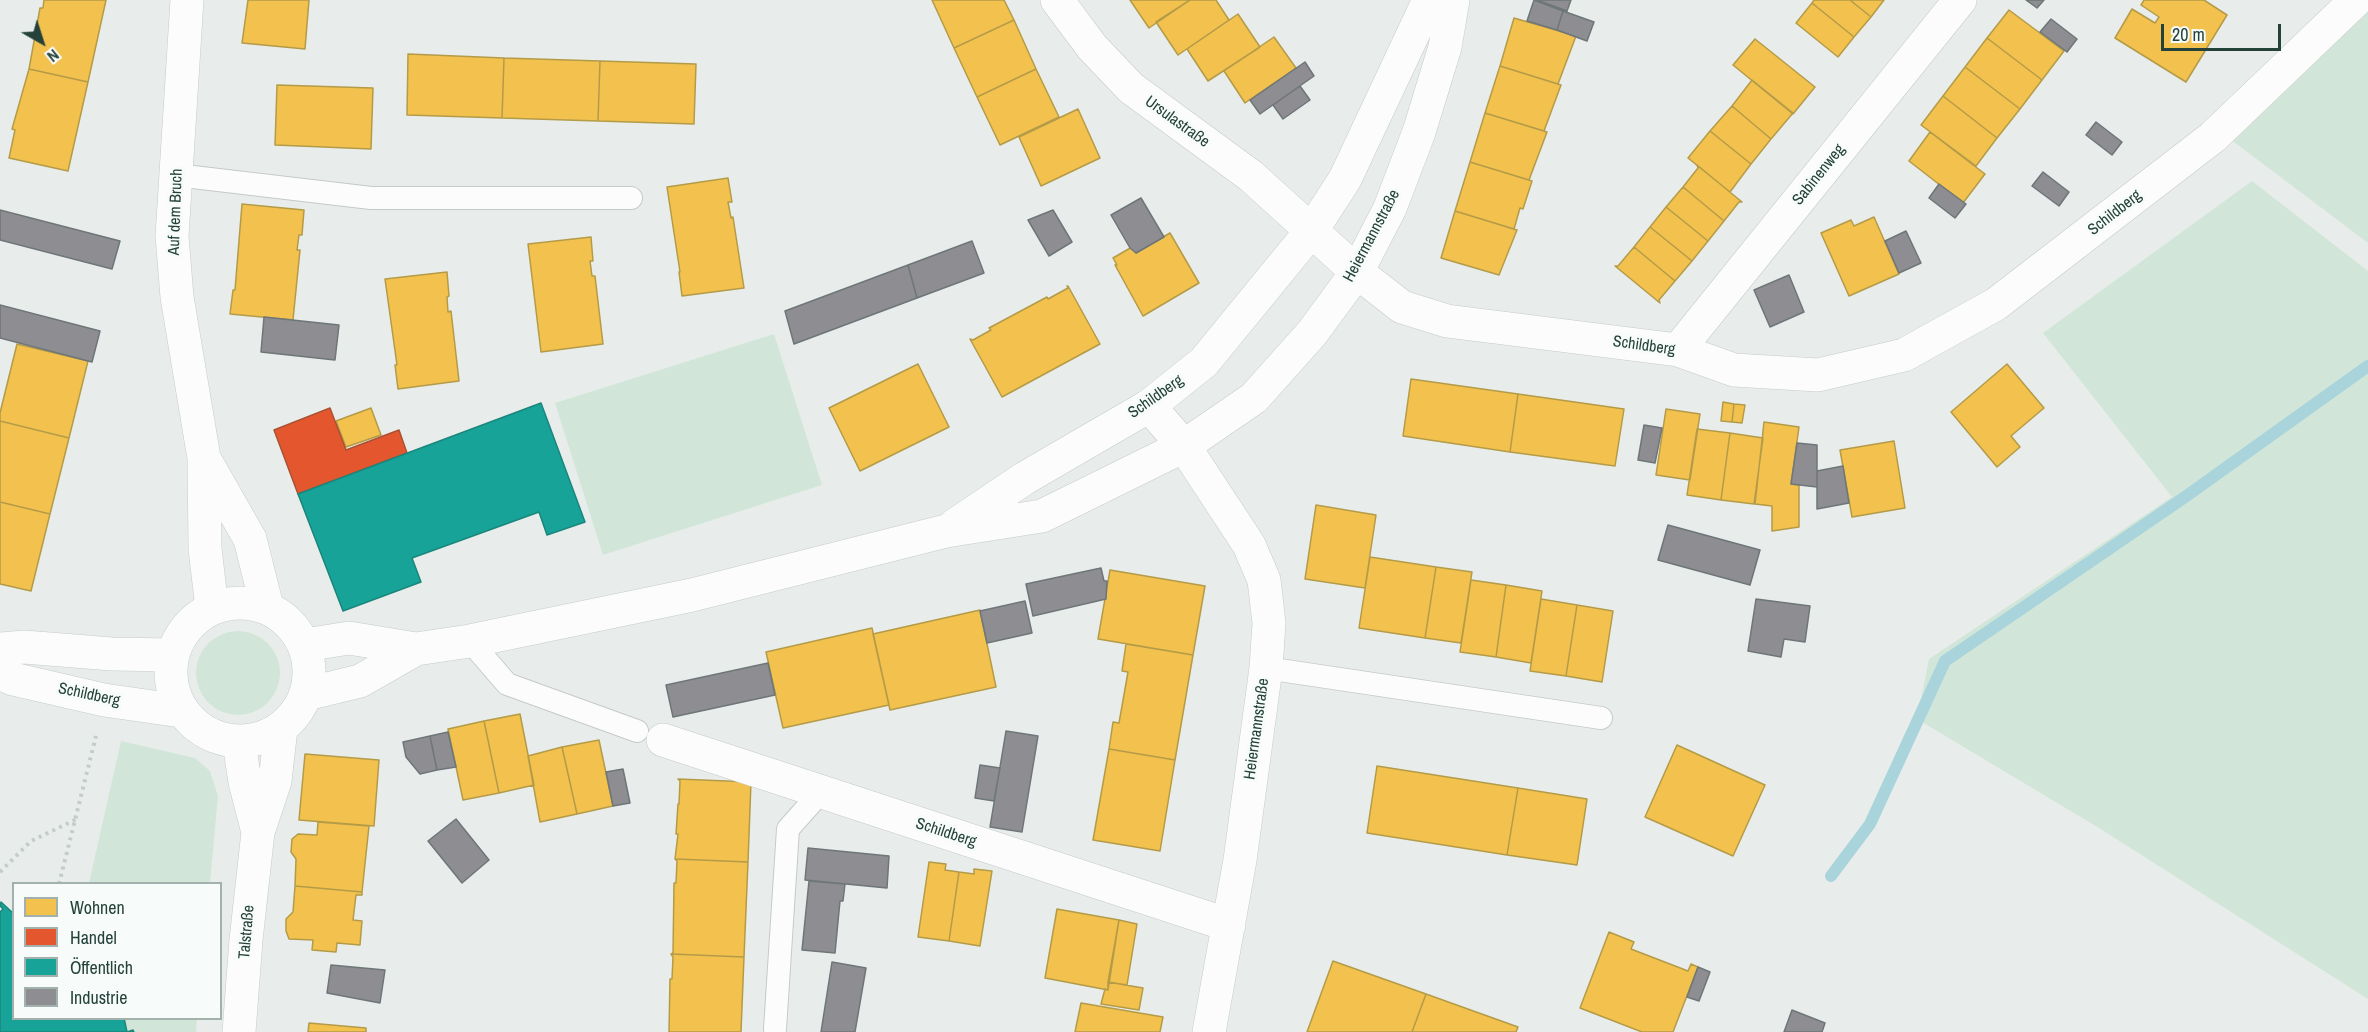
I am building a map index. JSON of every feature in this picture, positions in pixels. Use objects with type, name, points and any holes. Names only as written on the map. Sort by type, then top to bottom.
[{"type":"street","name":"Auf dem Bruch","points":[[187,0],[172,236],[177,297],[204,458],[205,549],[212,608]]},
{"type":"street","name":"Ursulastraße","points":[[1058,0],[1092,47],[1131,88],[1251,176],[1312,230]]},
{"type":"street","points":[[1312,230],[1345,179],[1429,0]]},
{"type":"street","name":"Heiermannstraße","points":[[1184,446],[1254,398],[1312,333],[1357,272],[1390,208],[1419,132],[1444,47],[1453,0]]},
{"type":"street","name":"Sabinenweg","points":[[1678,350],[1960,0]]},
{"type":"street","name":"Schildberg","points":[[946,531],[1025,478],[1149,406],[1204,362],[1312,230],[1357,272],[1402,307],[1447,321],[1678,350],[1734,370],[1818,375],[1904,355],[1996,304],[2213,136],[2356,0]]},
{"type":"street","name":"Heiermannstraße","points":[[1149,406],[1184,446],[1249,545],[1264,580],[1269,623],[1266,668],[1229,925],[1209,1032]]},
{"type":"street","name":"Schildberg","points":[[305,645],[349,638],[416,649],[470,641],[692,595],[946,531],[1042,516],[1184,446]]},
{"type":"street","name":"Auf dem Bruch","points":[[204,458],[249,539],[267,607]]},
{"type":"street","points":[[239,602],[267,607],[290,622],[305,645],[310,670],[307,694],[297,713],[281,728],[261,739],[239,742],[206,734],[181,711],[170,684],[171,655],[186,627],[212,608],[239,602]]},
{"type":"street","points":[[0,649],[24,646],[112,654],[171,655]]},
{"type":"street","name":"Schildberg","points":[[307,694],[360,681],[416,649]]},
{"type":"street","name":"Schildberg","points":[[0,673],[13,679],[104,700],[181,711]]},
{"type":"street","name":"Talstraße","points":[[239,1032],[258,832],[275,781],[281,728]]},
{"type":"street","name":"Schildberg","points":[[650,736],[1229,925]]},
{"type":"street","name":"Talstraße","points":[[239,742],[244,782],[258,832]]},
{"type":"lane","points":[[176,175],[371,198],[632,198]]},
{"type":"lane","name":"Schildberg","points":[[470,641],[507,684],[650,736]]},
{"type":"lane","points":[[1266,668],[1600,718]]},
{"type":"lane","points":[[775,1029],[788,829],[821,792]]},
{"type":"path","points":[[60,882],[77,819],[104,700]]},
{"type":"path","points":[[0,872],[31,842],[77,819]]},
{"type":"green space","points":[[2368,9],[2368,243],[2230,139]]},
{"type":"green space","points":[[2252,181],[2368,271],[2368,999],[2099,828],[1917,719],[1929,659],[2172,497],[2043,333]]},
{"type":"green space","points":[[774,334],[822,485],[603,555],[555,403]]},
{"type":"green space","points":[[238,631],[254,634],[268,643],[277,657],[280,673],[277,689],[268,703],[254,712],[238,715],[222,712],[208,703],[199,689],[196,673],[199,657],[208,643],[222,634]]},
{"type":"green space","points":[[121,741],[195,758],[210,771],[218,796],[210,882],[89,882]]},
{"type":"green space","points":[[123,1020],[197,1020],[196,1032],[127,1032]]},
{"type":"building: Wohnen","points":[[44,0],[106,0],[88,82],[29,69],[40,8],[43,8]]},
{"type":"building: Wohnen","points":[[248,0],[309,0],[305,49],[242,43]]},
{"type":"building: Wohnen","points":[[932,0],[1004,0],[1014,20],[954,48]]},
{"type":"building: Wohnen","points":[[1130,0],[1190,0],[1149,28]]},
{"type":"building: Wohnen","points":[[1190,0],[1216,0],[1229,20],[1178,55],[1156,22]]},
{"type":"building: Wohnen","points":[[1814,0],[1850,0],[1871,17],[1854,37],[1812,3]]},
{"type":"building: Wohnen","points":[[1850,0],[1884,0],[1871,17]]},
{"type":"building: Wohnen","points":[[2144,0],[2204,0],[2227,15],[2186,82],[2115,38],[2132,9],[2155,23],[2159,17],[2141,5]]},
{"type":"building: Wohnen","points":[[1812,3],[1854,37],[1838,57],[1796,23]]},
{"type":"building: Wohnen","points":[[2009,10],[2064,51],[2042,80],[1987,38]]},
{"type":"building: Wohnen","points":[[1238,14],[1260,47],[1208,81],[1187,49]]},
{"type":"building: Wohnen","points":[[1514,18],[1576,36],[1558,84],[1500,66]]},
{"type":"building: Wohnen","points":[[1014,20],[1036,69],[977,97],[954,48]]},
{"type":"building: Wohnen","points":[[1274,37],[1296,68],[1245,103],[1224,71]]},
{"type":"building: Wohnen","points":[[1987,38],[2042,80],[2020,109],[1965,67]]},
{"type":"building: Wohnen","points":[[1755,39],[1815,87],[1793,114],[1733,65]]},
{"type":"building: Wohnen","points":[[408,54],[504,58],[502,118],[407,115]]},
{"type":"building: Wohnen","points":[[504,58],[600,61],[598,121],[502,118]]},
{"type":"building: Wohnen","points":[[600,61],[696,64],[694,124],[598,121]]},
{"type":"building: Wohnen","points":[[1500,66],[1561,85],[1544,131],[1485,113]]},
{"type":"building: Wohnen","points":[[1965,67],[2020,109],[1997,138],[1943,96]]},
{"type":"building: Wohnen","points":[[29,69],[88,82],[68,171],[9,158],[15,130],[12,129]]},
{"type":"building: Wohnen","points":[[1036,69],[1059,117],[1000,145],[977,97]]},
{"type":"building: Wohnen","points":[[1752,80],[1793,113],[1771,139],[1732,106]]},
{"type":"building: Wohnen","points":[[277,85],[373,88],[371,149],[275,145]]},
{"type":"building: Wohnen","points":[[1943,96],[1997,138],[1976,166],[1921,125]]},
{"type":"building: Wohnen","points":[[1732,106],[1771,139],[1751,164],[1710,131]]},
{"type":"building: Wohnen","points":[[1078,109],[1100,158],[1041,186],[1019,137]]},
{"type":"building: Wohnen","points":[[1485,113],[1547,132],[1529,180],[1470,162]]},
{"type":"building: Wohnen","points":[[1710,131],[1751,164],[1730,192],[1688,158]]},
{"type":"building: Wohnen","points":[[1930,132],[1985,174],[1963,203],[1909,161]]},
{"type":"building: Wohnen","points":[[1470,162],[1532,181],[1514,229],[1455,211]]},
{"type":"building: Wohnen","points":[[1697,165],[1742,202],[1739,202],[1724,221],[1683,187],[1698,168]]},
{"type":"building: Wohnen","points":[[728,178],[732,202],[728,202],[731,218],[733,217],[744,288],[682,296],[667,187]]},
{"type":"building: Wohnen","points":[[1683,187],[1724,221],[1708,241],[1666,207]]},
{"type":"building: Wohnen","points":[[242,204],[304,210],[302,235],[299,235],[297,250],[300,250],[293,320],[230,314],[233,290],[235,290]]},
{"type":"building: Wohnen","points":[[1666,207],[1708,241],[1692,261],[1650,227]]},
{"type":"building: Wohnen","points":[[1455,211],[1517,230],[1499,275],[1441,258]]},
{"type":"building: Wohnen","points":[[1874,217],[1899,274],[1849,296],[1821,233],[1851,220],[1854,226]]},
{"type":"building: Wohnen","points":[[1650,227],[1692,261],[1675,281],[1634,247]]},
{"type":"building: Wohnen","points":[[1170,233],[1199,283],[1143,316],[1113,258],[1132,247],[1136,253]]},
{"type":"building: Wohnen","points":[[591,237],[593,261],[590,261],[592,276],[595,276],[603,344],[541,352],[528,244]]},
{"type":"building: Wohnen","points":[[1634,247],[1675,281],[1659,300],[1660,303],[1615,266],[1618,266]]},
{"type":"building: Wohnen","points":[[447,272],[448,312],[451,311],[459,381],[398,389],[395,365],[397,365],[385,279]]},
{"type":"building: Wohnen","points":[[1067,286],[1100,344],[1002,397],[970,339],[973,340],[991,330],[989,328],[1047,297],[1048,299],[1068,288]]},
{"type":"building: Wohnen","points":[[17,344],[88,361],[69,438],[0,421]]},
{"type":"building: Wohnen","points":[[918,364],[949,427],[860,471],[829,408]]},
{"type":"building: Wohnen","points":[[2007,364],[2044,408],[2011,436],[2020,447],[1997,467],[1951,412]]},
{"type":"building: Wohnen","points":[[1411,379],[1518,394],[1510,452],[1403,436]]},
{"type":"building: Wohnen","points":[[1518,394],[1624,409],[1615,466],[1510,452]]},
{"type":"building: Wohnen","points":[[1723,402],[1734,404],[1732,422],[1721,421]]},
{"type":"building: Wohnen","points":[[1734,404],[1745,405],[1742,423],[1732,422]]},
{"type":"building: Wohnen","points":[[371,408],[381,435],[346,447],[336,421]]},
{"type":"building: Wohnen","points":[[1666,409],[1700,414],[1690,480],[1656,475]]},
{"type":"building: Wohnen","points":[[0,421],[69,438],[50,514],[0,502]]},
{"type":"building: Wohnen","points":[[1764,422],[1799,427],[1791,484],[1799,485],[1799,527],[1772,531],[1772,506],[1755,504]]},
{"type":"building: Wohnen","points":[[1697,429],[1730,433],[1721,500],[1687,495]]},
{"type":"building: Wohnen","points":[[1730,433],[1763,438],[1754,504],[1721,500]]},
{"type":"building: Wohnen","points":[[1894,441],[1905,508],[1852,517],[1840,450]]},
{"type":"building: Wohnen","points":[[0,502],[50,514],[31,591],[0,584]]},
{"type":"building: Wohnen","points":[[1316,505],[1376,515],[1365,588],[1305,579]]},
{"type":"building: Wohnen","points":[[1370,557],[1436,567],[1425,638],[1359,628]]},
{"type":"building: Wohnen","points":[[1436,567],[1472,572],[1461,643],[1425,638]]},
{"type":"building: Wohnen","points":[[1110,570],[1205,586],[1193,655],[1098,639]]},
{"type":"building: Wohnen","points":[[1471,580],[1506,585],[1496,657],[1460,652]]},
{"type":"building: Wohnen","points":[[1506,585],[1542,591],[1531,663],[1496,657]]},
{"type":"building: Wohnen","points":[[1541,599],[1577,605],[1566,676],[1530,671]]},
{"type":"building: Wohnen","points":[[1577,605],[1613,611],[1602,682],[1566,676]]},
{"type":"building: Wohnen","points":[[980,610],[996,687],[890,710],[873,634]]},
{"type":"building: Wohnen","points":[[872,628],[889,705],[783,728],[766,652]]},
{"type":"building: Wohnen","points":[[1126,644],[1193,655],[1175,760],[1109,749],[1113,722],[1119,723],[1128,672],[1122,671]]},
{"type":"building: Wohnen","points":[[520,714],[534,785],[499,793],[484,721]]},
{"type":"building: Wohnen","points":[[484,721],[499,793],[463,800],[448,729]]},
{"type":"building: Wohnen","points":[[599,740],[613,806],[577,814],[562,747]]},
{"type":"building: Wohnen","points":[[1677,745],[1765,785],[1733,856],[1645,817]]},
{"type":"building: Wohnen","points":[[562,747],[577,814],[540,822],[528,756]]},
{"type":"building: Wohnen","points":[[1109,749],[1175,760],[1160,851],[1093,840]]},
{"type":"building: Wohnen","points":[[305,754],[379,760],[374,826],[299,820]]},
{"type":"building: Wohnen","points":[[1377,766],[1518,788],[1507,855],[1367,833]]},
{"type":"building: Wohnen","points":[[678,779],[751,782],[748,862],[675,859],[680,781]]},
{"type":"building: Wohnen","points":[[1518,788],[1587,799],[1577,865],[1507,855]]},
{"type":"building: Wohnen","points":[[318,822],[369,826],[362,892],[295,886],[296,859],[291,852],[292,839],[298,834],[317,835]]},
{"type":"building: Wohnen","points":[[675,859],[748,862],[744,957],[671,954],[673,953],[674,883],[676,883],[677,861]]},
{"type":"building: Wohnen","points":[[929,862],[946,864],[945,870],[959,872],[949,941],[918,937]]},
{"type":"building: Wohnen","points":[[974,869],[992,871],[980,946],[949,941],[959,872],[974,874]]},
{"type":"building: Wohnen","points":[[295,886],[362,892],[362,895],[356,895],[353,920],[362,921],[360,945],[337,943],[336,952],[312,950],[313,940],[289,939],[286,919],[293,912]]},
{"type":"building: Wohnen","points":[[1057,909],[1119,920],[1108,990],[1045,978]]},
{"type":"building: Wohnen","points":[[1119,920],[1137,924],[1127,985],[1108,982]]},
{"type":"building: Wohnen","points":[[1609,932],[1634,942],[1631,949],[1688,971],[1691,964],[1698,967],[1673,1032],[1642,1032],[1580,1008]]},
{"type":"building: Wohnen","points":[[671,954],[744,957],[741,1032],[669,1032],[670,979],[672,979],[673,957]]},
{"type":"building: Wohnen","points":[[1333,961],[1426,994],[1412,1032],[1307,1032]]},
{"type":"building: Wohnen","points":[[1108,982],[1143,988],[1139,1010],[1101,1004],[1105,989],[1108,990]]},
{"type":"building: Wohnen","points":[[1426,994],[1518,1027],[1516,1032],[1412,1032]]},
{"type":"building: Wohnen","points":[[1081,1003],[1163,1017],[1160,1032],[1075,1032]]},
{"type":"building: Wohnen","points":[[309,1023],[366,1028],[366,1032],[308,1032]]},
{"type":"building: Handel","points":[[330,408],[346,450],[399,430],[407,453],[298,494],[274,430]]},
{"type":"building: Öffentlich","points":[[541,403],[585,522],[547,535],[539,512],[412,558],[421,582],[343,611],[298,494]]},
{"type":"building: Öffentlich","points":[[1,902],[12,912],[12,1020],[124,1020],[127,1032],[0,1032],[0,912],[3,909],[0,906]]},
{"type":"building: Industrie","points":[[1534,0],[1563,11],[1557,30],[1527,21]]},
{"type":"building: Industrie","points":[[1537,0],[1571,0],[1567,11]]},
{"type":"building: Industrie","points":[[2026,0],[2044,0],[2037,8]]},
{"type":"building: Industrie","points":[[1563,11],[1594,22],[1587,41],[1557,30]]},
{"type":"building: Industrie","points":[[2051,19],[2077,39],[2067,52],[2040,32]]},
{"type":"building: Industrie","points":[[1305,62],[1314,76],[1260,114],[1250,100]]},
{"type":"building: Industrie","points":[[1300,86],[1310,100],[1283,119],[1273,105]]},
{"type":"building: Industrie","points":[[2096,122],[2122,142],[2112,155],[2086,135]]},
{"type":"building: Industrie","points":[[2043,172],[2069,192],[2059,206],[2032,186]]},
{"type":"building: Industrie","points":[[1939,184],[1966,204],[1955,218],[1929,198]]},
{"type":"building: Industrie","points":[[1141,198],[1164,237],[1136,253],[1130,248],[1111,215]]},
{"type":"building: Industrie","points":[[0,210],[120,241],[112,269],[0,240]]},
{"type":"building: Industrie","points":[[1053,210],[1072,242],[1049,256],[1028,220]]},
{"type":"building: Industrie","points":[[1906,231],[1921,263],[1899,273],[1885,241]]},
{"type":"building: Industrie","points":[[972,241],[984,273],[917,298],[908,265]]},
{"type":"building: Industrie","points":[[908,265],[917,298],[794,344],[785,311]]},
{"type":"building: Industrie","points":[[1789,275],[1804,312],[1770,327],[1754,290]]},
{"type":"building: Industrie","points":[[0,305],[100,331],[92,362],[0,338]]},
{"type":"building: Industrie","points":[[264,317],[339,325],[335,360],[261,352]]},
{"type":"building: Industrie","points":[[1644,425],[1662,428],[1655,463],[1638,460]]},
{"type":"building: Industrie","points":[[1797,443],[1817,445],[1817,487],[1791,484]]},
{"type":"building: Industrie","points":[[1843,466],[1849,503],[1817,509],[1817,471]]},
{"type":"building: Industrie","points":[[1668,525],[1760,550],[1750,585],[1658,560]]},
{"type":"building: Industrie","points":[[1101,568],[1104,581],[1107,581],[1106,599],[1033,616],[1026,584]]},
{"type":"building: Industrie","points":[[1756,599],[1810,606],[1805,642],[1784,639],[1781,657],[1748,651]]},
{"type":"building: Industrie","points":[[1025,601],[1032,633],[987,643],[980,611]]},
{"type":"building: Industrie","points":[[768,663],[775,695],[673,717],[666,685]]},
{"type":"building: Industrie","points":[[1006,731],[1038,736],[1022,832],[990,827]]},
{"type":"building: Industrie","points":[[448,732],[456,767],[437,770],[430,736]]},
{"type":"building: Industrie","points":[[430,736],[437,770],[420,774],[406,757],[403,742]]},
{"type":"building: Industrie","points":[[980,765],[1000,768],[994,801],[975,798]]},
{"type":"building: Industrie","points":[[623,769],[630,803],[613,806],[606,772]]},
{"type":"building: Industrie","points":[[456,819],[489,860],[462,883],[428,841]]},
{"type":"building: Industrie","points":[[808,848],[889,856],[887,888],[805,880]]},
{"type":"building: Industrie","points":[[809,881],[845,884],[843,901],[840,901],[835,953],[802,950]]},
{"type":"building: Industrie","points":[[832,962],[866,968],[855,1032],[821,1032]]},
{"type":"building: Industrie","points":[[331,965],[385,970],[380,1003],[327,993]]},
{"type":"building: Industrie","points":[[1698,967],[1710,972],[1699,1001],[1687,997]]},
{"type":"building: Industrie","points":[[1792,1010],[1825,1023],[1822,1032],[1784,1032]]},
{"type":"waterway","points":[[1831,876],[1870,824],[1945,661],[2185,497],[2368,366]]}]
